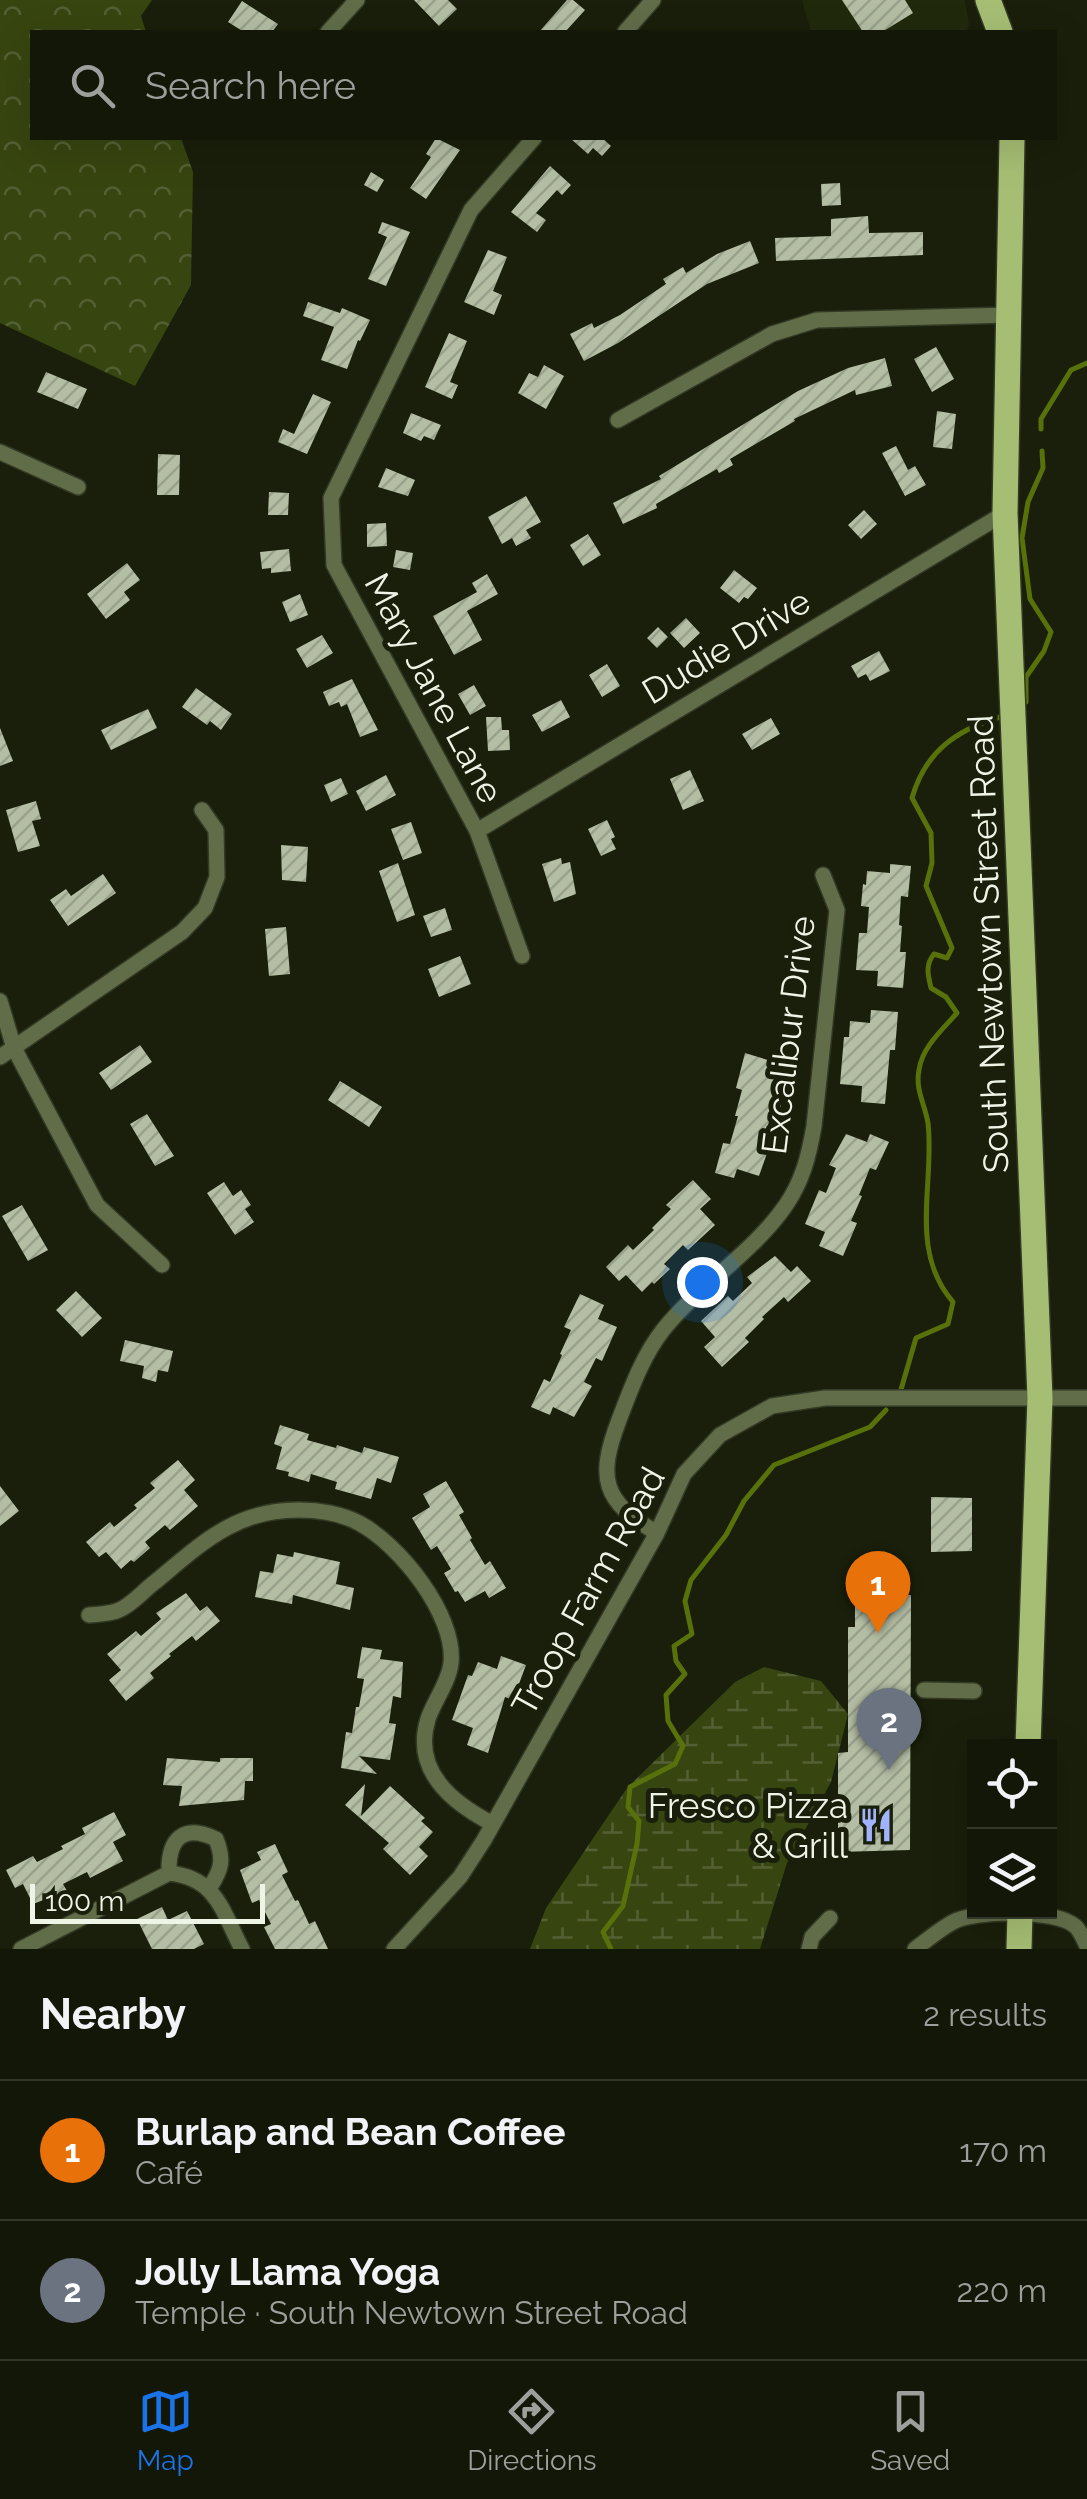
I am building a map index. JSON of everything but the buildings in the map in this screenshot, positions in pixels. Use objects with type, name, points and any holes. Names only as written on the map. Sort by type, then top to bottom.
[{"type":"main road","points":[[988,0],[999,30]]},
{"type":"main road","name":"South Newtown Street Road","points":[[1012,140],[1005,513],[1040,1398],[1028,1739]]},
{"type":"main road","points":[[1020,1919],[1020,1949]]},
{"type":"street","points":[[330,30],[357,0]]},
{"type":"street","points":[[626,30],[652,0]]},
{"type":"street","name":"Mary Jane Lane","points":[[522,956],[478,830],[334,564],[331,498],[472,210],[532,140]]},
{"type":"street","points":[[618,420],[772,334],[816,320],[1010,315]]},
{"type":"street","points":[[0,452],[78,487]]},
{"type":"street","name":"Dudie Drive","points":[[478,830],[1005,513]]},
{"type":"street","points":[[7,1052],[182,932],[205,908],[217,877],[216,830],[202,810]]},
{"type":"street","name":"Excalibur Drive","points":[[656,1532],[631,1518],[607,1489],[610,1446],[643,1360],[658,1337],[690,1300],[770,1227],[800,1183],[812,1140],[837,910],[823,874]]},
{"type":"street","points":[[0,1002],[7,1052],[97,1205],[162,1265]]},
{"type":"street","name":"Troop Farm Road","points":[[394,1949],[460,1878],[656,1532],[684,1474],[720,1435],[772,1406],[826,1398],[1087,1398]]},
{"type":"street","points":[[89,1615],[119,1611],[206,1539],[233,1522],[276,1510],[316,1510],[357,1521],[392,1545],[419,1579],[441,1619],[449,1640],[451,1665],[427,1722],[424,1746],[431,1773],[455,1801],[493,1824]]},
{"type":"street","points":[[924,1690],[974,1691]]},
{"type":"street","points":[[169,1873],[174,1842],[186,1833],[201,1832],[216,1840],[223,1856],[220,1872],[210,1887]]},
{"type":"street","points":[[21,1949],[169,1873],[186,1874],[210,1887],[242,1949]]},
{"type":"street","points":[[915,1949],[954,1921],[967,1917]]},
{"type":"street","points":[[809,1949],[812,1937],[830,1918]]},
{"type":"street","points":[[1054,1919],[1075,1926],[1087,1946]]},
{"type":"shaded area","points":[[802,0],[965,0],[969,25],[967,30],[810,30]]},
{"type":"green space","points":[[0,0],[152,0],[141,16],[145,30],[30,30],[30,140],[182,140],[193,172],[191,285],[135,386],[0,323]]},
{"type":"green space","points":[[764,1667],[821,1681],[848,1714],[831,1782],[787,1863],[760,1949],[530,1949],[546,1908],[627,1788],[735,1682]]},
{"type":"waterway","points":[[1041,429],[1041,419],[1071,370],[1087,363]]},
{"type":"waterway","points":[[1026,702],[1026,677],[1044,651],[1051,632],[1030,599],[1022,538],[1028,502],[1043,468],[1042,451]]},
{"type":"waterway","points":[[900,1393],[916,1338],[948,1324],[953,1302],[939,1282],[927,1239],[928,1123],[918,1077],[929,1046],[957,1013],[946,997],[931,988],[928,974],[934,954],[947,958],[952,948],[926,886],[932,863],[931,833],[912,798],[925,768],[944,745],[1000,717]]},
{"type":"waterway","points":[[611,1949],[603,1932],[623,1906],[637,1844],[639,1821],[628,1807],[630,1787],[675,1764],[683,1746],[668,1721],[666,1695],[685,1674],[676,1661],[674,1646],[692,1634],[685,1601],[691,1580],[726,1535],[744,1501],[774,1465],[870,1427],[886,1410]]},
{"type":"place","name":"Burlap and Bean Coffee","points":[[878,1633]]},
{"type":"place","name":"Jolly Llama Yoga","points":[[889,1770]]},
{"type":"place","name":"Fresco Pizza & Grill","points":[[876,1825]]}]
